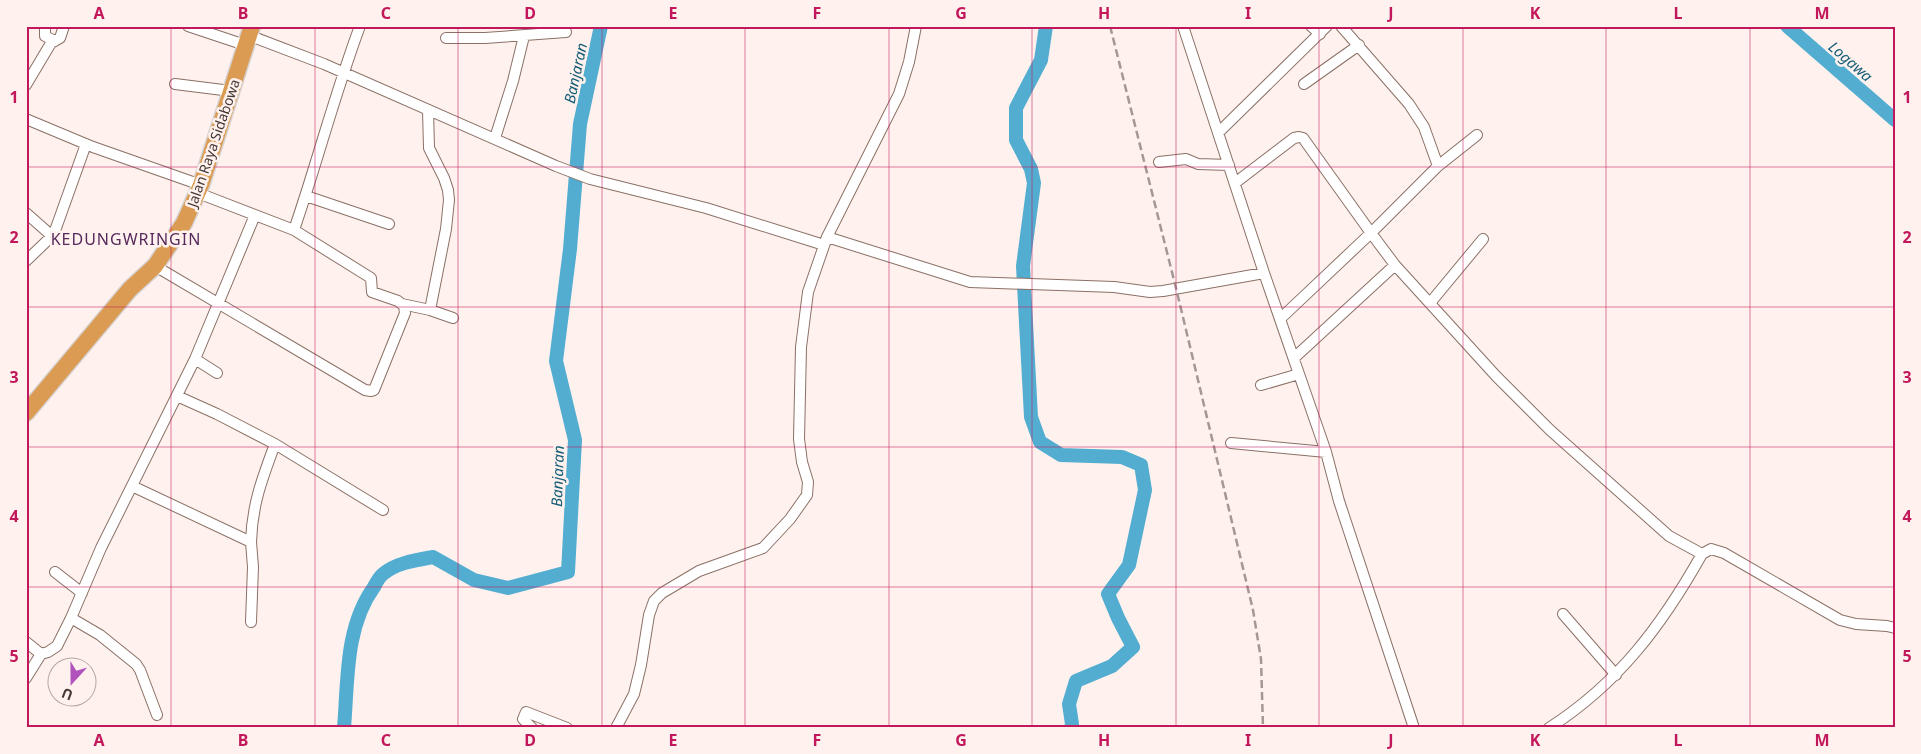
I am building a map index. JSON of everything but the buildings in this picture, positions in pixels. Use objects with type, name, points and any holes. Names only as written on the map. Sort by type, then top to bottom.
[{"type":"highway","name":"Jalan Raya Sidabowa","points":[[26,412],[130,289],[155,266],[184,223],[200,189],[248,35]]},
{"type":"street","points":[[45,26],[45,36],[55,41]]},
{"type":"street","points":[[26,85],[51,44],[60,38],[64,26]]},
{"type":"street","points":[[188,26],[248,35],[343,72],[556,166],[590,179],[706,208],[963,281],[1114,287],[1156,291],[1264,274]]},
{"type":"street","points":[[294,230],[343,72],[360,26]]},
{"type":"street","points":[[616,728],[634,694],[641,665],[649,614],[654,601],[699,571],[763,548],[790,519],[807,495],[808,482],[802,462],[799,438],[801,347],[808,292],[826,241],[899,94],[909,62],[916,26]]},
{"type":"street","points":[[1183,26],[1236,183],[1264,274],[1326,452],[1339,501],[1414,728]]},
{"type":"street","points":[[1219,132],[1324,30],[1311,26]]},
{"type":"street","points":[[1341,26],[1409,104],[1424,127],[1438,166]]},
{"type":"street","points":[[446,38],[524,36],[566,32]]},
{"type":"street","points":[[495,138],[514,77],[524,36]]},
{"type":"street","points":[[1304,84],[1359,45]]},
{"type":"street","points":[[175,84],[231,91]]},
{"type":"street","points":[[428,110],[429,148],[444,178],[449,200],[446,229],[430,310]]},
{"type":"street","points":[[26,119],[200,189],[255,215],[294,230],[371,278],[372,292],[402,304],[430,310],[453,318]]},
{"type":"street","points":[[1280,319],[1371,233],[1438,166],[1477,135]]},
{"type":"street","points":[[1236,183],[1294,138],[1303,138],[1395,265],[1496,376],[1550,430],[1669,536],[1702,554]]},
{"type":"street","points":[[26,262],[52,236],[86,144]]},
{"type":"street","points":[[1159,162],[1186,159],[1198,164],[1229,165]]},
{"type":"street","points":[[306,196],[389,224]]},
{"type":"street","points":[[26,213],[52,236]]},
{"type":"street","points":[[26,678],[41,654],[57,646],[71,618],[132,486],[195,359],[255,215]]},
{"type":"street","points":[[1430,303],[1483,239]]},
{"type":"street","points":[[1294,358],[1395,265]]},
{"type":"street","points":[[155,266],[251,324],[370,391],[376,387],[404,313],[402,304]]},
{"type":"street","points":[[195,359],[217,373]]},
{"type":"street","points":[[1261,385],[1299,374]]},
{"type":"street","points":[[177,396],[275,444],[383,510]]},
{"type":"street","points":[[1230,443],[1326,452]]},
{"type":"street","points":[[250,622],[253,567],[252,519],[256,498],[275,444]]},
{"type":"street","points":[[132,486],[251,542]]},
{"type":"street","points":[[1549,728],[1586,702],[1629,662],[1659,622],[1702,554],[1711,549],[1719,550],[1840,620],[1856,624],[1895,628]]},
{"type":"street","points":[[55,572],[82,593]]},
{"type":"street","points":[[1563,614],[1616,675]]},
{"type":"street","points":[[71,618],[100,635],[136,664],[157,715]]},
{"type":"street","points":[[26,642],[41,654]]},
{"type":"street","points":[[532,728],[523,719],[526,712],[566,728]]},
{"type":"waterway","name":"Banjaran","points":[[344,728],[350,654],[358,619],[378,580],[388,570],[407,562],[433,557],[474,580],[508,588],[568,572],[575,440],[556,361],[570,249],[580,124],[601,26]]},
{"type":"waterway","points":[[1046,26],[1041,60],[1016,108],[1016,140],[1031,169],[1034,183],[1023,266],[1031,417],[1040,442],[1061,455],[1122,457],[1141,465],[1145,490],[1129,565],[1108,594],[1133,647],[1112,666],[1076,681],[1069,704],[1071,728]]},
{"type":"waterway","name":"Logawa","points":[[1787,26],[1895,120]]},
{"type":"railway","points":[[1110,26],[1176,288],[1253,610],[1261,659],[1263,728]]},
{"type":"district","name":"KEDUNGWRINGIN","points":[[126,239]]}]
